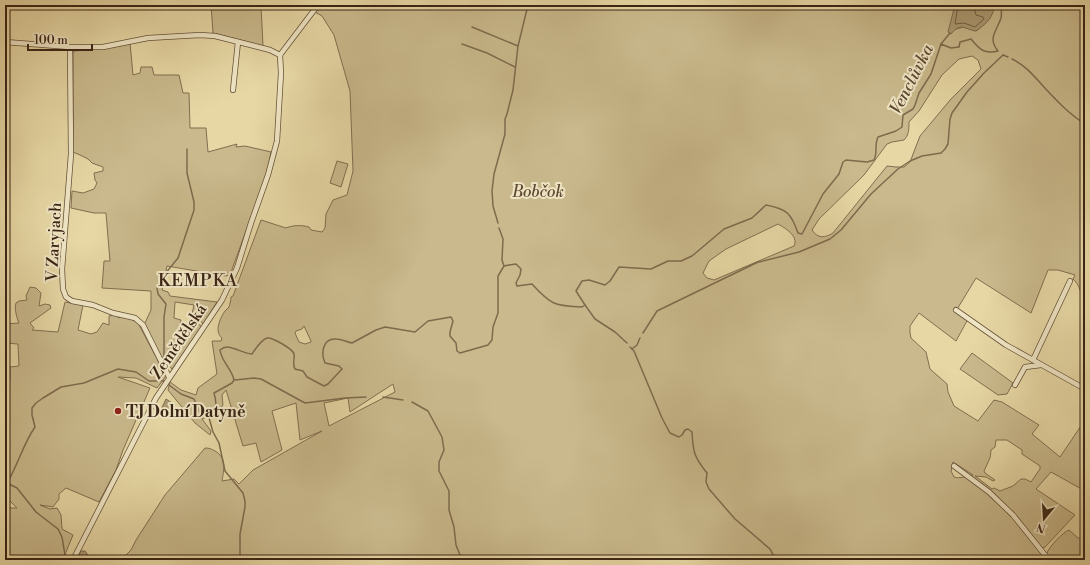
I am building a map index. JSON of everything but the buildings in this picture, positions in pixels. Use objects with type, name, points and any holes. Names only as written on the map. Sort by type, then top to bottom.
[{"type":"street","points":[[5,42],[70,47],[103,47],[148,38],[200,35],[215,36],[280,54],[318,5]]},
{"type":"street","points":[[233,90],[238,42]]},
{"type":"street","name":"V Zaryjach","points":[[70,47],[71,154],[62,269],[63,289],[66,297],[72,301],[92,305],[113,313],[135,318],[143,325],[169,377]]},
{"type":"street","name":"Zemědělská","points":[[73,560],[156,398],[222,300],[237,268],[268,175],[277,141],[281,73],[280,54]]},
{"type":"street","points":[[1033,360],[1070,281]]},
{"type":"street","points":[[956,310],[1006,345],[1085,389]]},
{"type":"street","points":[[1015,385],[1025,367],[1041,364]]},
{"type":"street","points":[[954,466],[989,492],[1013,514],[1049,560]]},
{"type":"green space","points":[[211,5],[261,6],[263,46],[213,33]]},
{"type":"green space","name":"Bobčok","points":[[319,5],[955,5],[956,29],[964,27],[976,31],[980,28],[994,5],[1085,5],[1085,300],[1073,279],[1075,275],[1058,270],[1048,270],[1031,313],[976,278],[956,311],[968,319],[956,341],[919,313],[910,326],[910,333],[911,338],[926,352],[930,369],[947,384],[948,392],[954,406],[978,421],[994,400],[1002,402],[1039,425],[1032,434],[1060,457],[1085,420],[1085,491],[1051,472],[1036,489],[1075,515],[1045,547],[1042,548],[1047,553],[1056,540],[1069,530],[1078,538],[1085,539],[1085,560],[121,560],[126,557],[125,556],[131,550],[165,495],[205,448],[215,451],[223,460],[222,481],[234,479],[239,484],[253,470],[322,431],[300,440],[296,403],[272,411],[282,450],[261,462],[256,443],[243,446],[226,390],[222,395],[223,405],[217,412],[202,419],[211,431],[210,435],[195,423],[168,390],[170,382],[181,390],[196,395],[198,388],[217,374],[212,341],[221,341],[222,338],[218,332],[218,329],[221,317],[229,307],[231,297],[233,296],[261,220],[286,228],[303,226],[309,227],[311,230],[322,232],[325,228],[326,214],[333,200],[347,195],[353,171],[350,91],[334,35],[322,16],[315,12]],"holes":[[[972,56],[978,60],[981,69],[951,99],[920,136],[910,162],[904,167],[887,166],[833,233],[824,237],[814,233],[812,230],[819,219],[864,175],[887,144],[904,140],[906,138],[909,122],[919,111],[942,75],[959,59]],[[778,224],[795,239],[794,246],[714,280],[707,278],[703,273],[709,261],[726,249]],[[304,326],[311,342],[305,344],[299,342],[295,333],[296,331],[302,329]],[[393,384],[395,392],[329,426],[324,403],[348,398],[350,412]],[[996,440],[1007,440],[1022,450],[1022,454],[1040,466],[1040,469],[1031,482],[1021,479],[1013,486],[1000,491],[994,488],[992,489],[975,476],[986,477],[993,481],[995,480],[984,471],[990,458],[991,450],[995,447]],[[953,462],[973,475],[961,478],[954,477],[951,471]]]},
{"type":"green space","points":[[130,43],[133,75],[140,73],[141,67],[152,67],[154,75],[179,75],[183,93],[189,93],[190,128],[206,128],[208,152],[237,144],[236,147],[245,146],[271,152],[267,173],[230,275],[226,276],[167,266],[162,290],[168,292],[170,296],[217,302],[203,324],[199,319],[200,313],[196,313],[195,316],[192,314],[194,305],[175,302],[174,318],[181,320],[180,329],[188,331],[191,318],[202,327],[172,369],[161,359],[144,325],[151,310],[151,291],[102,288],[104,261],[110,261],[106,213],[94,213],[71,208],[72,191],[83,193],[94,189],[97,183],[94,173],[103,171],[103,167],[92,163],[88,159],[73,152],[73,53],[74,51]]},
{"type":"green space","points":[[337,161],[348,164],[341,187],[330,183]]},
{"type":"green space","points":[[30,287],[36,288],[41,293],[39,306],[45,304],[50,305],[51,308],[30,323],[34,328],[32,330],[58,332],[65,302],[83,305],[78,330],[91,334],[97,332],[103,323],[109,325],[109,316],[115,315],[119,318],[129,318],[138,323],[166,376],[157,388],[136,378],[118,377],[150,388],[116,470],[99,502],[66,488],[59,494],[59,499],[53,507],[40,505],[50,509],[57,508],[61,515],[62,529],[73,535],[64,557],[66,560],[9,560],[5,555],[5,504],[11,508],[17,508],[9,500],[5,491],[5,381],[10,381],[10,367],[19,366],[18,344],[5,343],[5,324],[19,323],[15,305],[19,301],[27,300],[26,296]]},
{"type":"green space","points":[[972,353],[1013,383],[1007,394],[998,395],[960,369]]},
{"type":"water","points":[[955,5],[994,5],[994,9],[989,20],[976,31],[960,27],[954,30],[951,34],[948,32]]},
{"type":"water","points":[[166,399],[175,405],[168,416],[160,412]]},
{"type":"water","points":[[81,551],[85,551],[88,555],[87,560],[76,560]]},
{"type":"waterway","points":[[498,223],[493,206],[492,191],[494,174],[505,134],[505,119],[513,90],[518,46],[528,5]]},
{"type":"waterway","name":"Venclůvka","points":[[169,385],[181,394],[194,399],[200,413],[208,414],[216,405],[214,393],[232,383],[234,380],[222,358],[220,350],[231,347],[252,354],[261,342],[267,338],[277,341],[290,349],[294,354],[295,369],[303,371],[307,377],[324,386],[328,384],[342,369],[339,366],[325,363],[323,351],[325,344],[331,339],[338,339],[352,343],[376,330],[385,327],[415,332],[428,321],[451,317],[453,321],[450,336],[456,343],[457,351],[460,353],[488,345],[492,340],[493,327],[498,313],[498,276],[504,266],[516,264],[521,269],[516,283],[517,286],[532,284],[544,296],[554,303],[565,306],[582,307],[585,305],[576,291],[582,281],[589,280],[605,285],[610,281],[619,267],[651,269],[668,261],[681,261],[692,256],[724,229],[752,218],[766,205],[784,210],[790,216],[798,233],[802,234],[823,194],[839,174],[843,162],[846,160],[867,162],[874,160],[878,137],[896,131],[902,127],[903,115],[913,109],[919,93],[931,74],[941,44],[951,48],[959,47],[960,42],[971,39],[983,50],[989,52],[998,51],[993,42],[993,38],[1001,18],[1001,5]]},
{"type":"waterway","points":[[472,27],[518,46]]},
{"type":"waterway","points":[[941,44],[950,33]]},
{"type":"waterway","points":[[462,44],[487,53],[515,67]]},
{"type":"waterway","points":[[1003,55],[1008,57]]},
{"type":"waterway","points":[[759,262],[799,252],[830,239],[841,230],[871,194],[898,169],[910,161],[922,156],[941,153],[948,144],[950,119],[952,113],[967,92],[1003,55]]},
{"type":"waterway","points":[[1012,59],[1017,61],[1033,75],[1063,106],[1085,124]]},
{"type":"waterway","points":[[164,363],[164,317],[166,304],[158,294],[157,288],[160,280],[178,258],[194,210],[194,202],[187,173],[187,149]]},
{"type":"waterway","points":[[499,228],[503,239],[502,260],[504,266]]},
{"type":"waterway","points":[[643,333],[657,311],[758,262]]},
{"type":"waterway","points":[[585,305],[595,319],[615,332],[627,343]]},
{"type":"waterway","points":[[632,349],[637,345],[640,338]]},
{"type":"waterway","points":[[630,347],[634,351],[662,418],[670,433],[679,437],[685,430],[688,429],[692,432],[695,454],[699,463],[707,473],[706,482],[709,489],[735,519],[770,549],[776,560]]},
{"type":"waterway","name":"Venclůvka","points":[[5,483],[7,483],[11,476],[27,440],[35,427],[32,408],[43,398],[61,387],[84,383],[118,369],[136,372],[149,381],[164,381]]},
{"type":"waterway","points":[[235,380],[254,378],[261,379],[305,403],[366,397]]},
{"type":"waterway","points":[[383,397],[403,400]]},
{"type":"waterway","points":[[412,402],[428,411],[442,437],[444,450],[439,462],[439,471],[449,491],[449,510],[454,527],[456,545],[462,560]]},
{"type":"waterway","points":[[208,414],[213,432],[219,443],[225,471],[243,493],[245,501],[240,534],[241,560]]},
{"type":"waterway","points":[[7,483],[17,488],[36,512],[58,529],[62,537],[65,555],[68,560]]},
{"type":"place","name":"TJ Dolní Datyně","points":[[118,411]]},
{"type":"district","name":"KEMPKA","points":[[198,280]]}]
